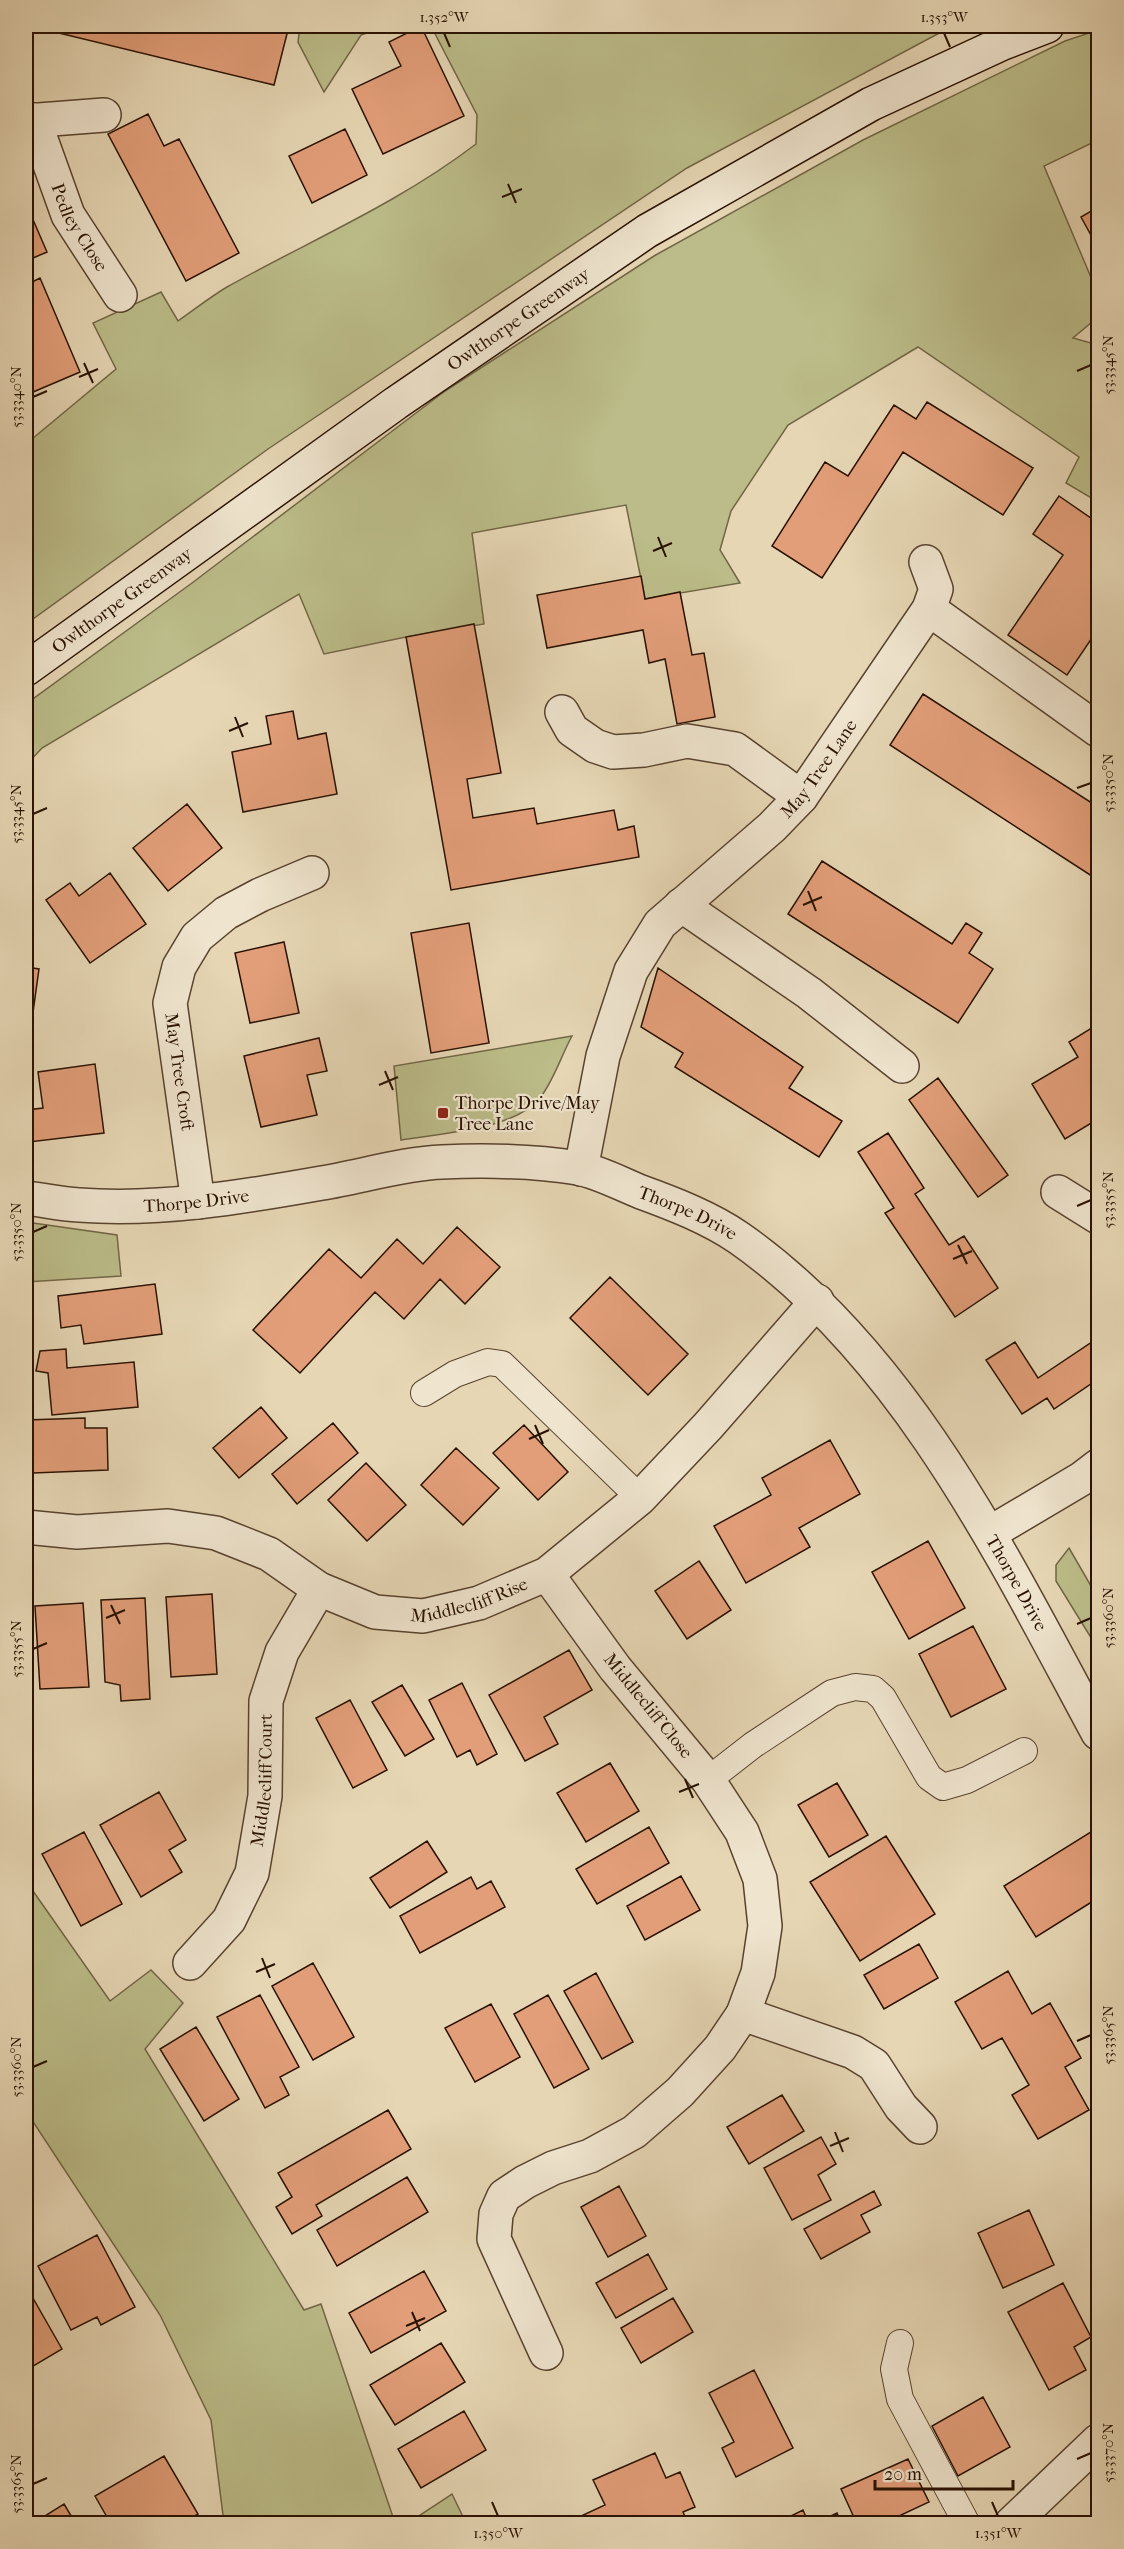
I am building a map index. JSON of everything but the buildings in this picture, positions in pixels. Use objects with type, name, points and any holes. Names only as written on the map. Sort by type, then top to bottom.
[{"type":"street","name":"Owlthorpe Greenway","points":[[26,669],[396,403],[647,231],[871,105],[1003,43],[1047,26]]},
{"type":"street","name":"Pedley Close","points":[[104,115],[30,121],[68,215],[120,295]]},
{"type":"street","name":"May Tree Lane","points":[[581,1168],[603,1056],[631,971],[660,924],[772,827],[801,797],[929,609],[936,589],[926,562]]},
{"type":"street","points":[[929,609],[1098,730]]},
{"type":"street","points":[[562,712],[572,730],[595,746],[613,752],[644,750],[687,741],[735,749],[801,797]]},
{"type":"street","name":"May Tree Croft","points":[[198,1202],[170,1003],[179,967],[197,937],[226,913],[312,873]]},
{"type":"street","points":[[681,905],[809,993],[902,1066]]},
{"type":"street","name":"Thorpe Drive","points":[[26,1198],[79,1205],[145,1206],[198,1202],[321,1184],[439,1162],[516,1163],[581,1168],[671,1203],[738,1237],[817,1301],[879,1373],[933,1445],[990,1533],[1098,1733]]},
{"type":"street","points":[[1058,1192],[1098,1217]]},
{"type":"street","name":"Middlecliff Rise","points":[[26,1527],[77,1532],[168,1526],[216,1533],[269,1554],[319,1589],[375,1612],[423,1616],[478,1603],[547,1574],[640,1498],[708,1426],[817,1301]]},
{"type":"street","points":[[990,1533],[1081,1479],[1098,1466]]},
{"type":"street","name":"Middlecliff Close","points":[[546,2354],[494,2239],[496,2214],[504,2196],[525,2182],[590,2156],[633,2132],[680,2092],[720,2048],[743,2014],[758,1974],[765,1926],[760,1879],[742,1832],[708,1780],[615,1668],[547,1574]]},
{"type":"street","name":"Middlecliff Court","points":[[190,1964],[229,1920],[252,1873],[265,1796],[266,1701],[282,1652],[319,1589]]},
{"type":"street","points":[[743,2014],[853,2052],[874,2065],[901,2107],[920,2127]]},
{"type":"street","points":[[1011,2523],[1098,2441]]},
{"type":"lane","points":[[424,1393],[455,1374],[488,1362],[502,1364],[640,1498]]},
{"type":"lane","points":[[708,1780],[753,1745],[832,1693],[855,1687],[873,1689],[883,1698],[929,1778],[943,1787],[967,1779],[1024,1751]]},
{"type":"lane","points":[[900,2343],[894,2369],[900,2399],[967,2523]]},
{"type":"green space","points":[[300,26],[387,26],[361,35],[324,92],[298,42]]},
{"type":"green space","points":[[431,26],[958,26],[943,31],[687,168],[268,449],[26,624],[26,444],[116,369],[93,323],[161,292],[178,321],[227,287],[386,203],[476,144],[477,115]]},
{"type":"green space","points":[[1098,30],[1098,140],[1044,166],[1098,294],[1098,317],[1073,338],[1098,345],[1098,502],[1066,483],[1079,457],[918,347],[788,425],[731,511],[720,550],[740,583],[645,599],[626,505],[472,533],[484,624],[324,654],[299,594],[42,748],[26,765],[26,704],[192,583],[445,391],[654,256],[863,140],[1065,41]]},
{"type":"green space","points":[[572,1036],[545,1091],[528,1109],[495,1124],[401,1140],[394,1066]]},
{"type":"green space","points":[[26,1222],[117,1235],[121,1276],[26,1282]]},
{"type":"green space","points":[[1069,1548],[1098,1598],[1098,1649],[1056,1581],[1056,1565]]},
{"type":"green space","points":[[26,1881],[110,2001],[151,1970],[183,2003],[145,2049],[304,2310],[321,2304],[395,2523],[224,2523],[211,2420],[160,2315],[26,2111]]},
{"type":"green space","points":[[452,2494],[466,2523],[408,2523]]},
{"type":"place","name":"Thorpe Drive/May Tree Lane","points":[[443,1113]]}]
